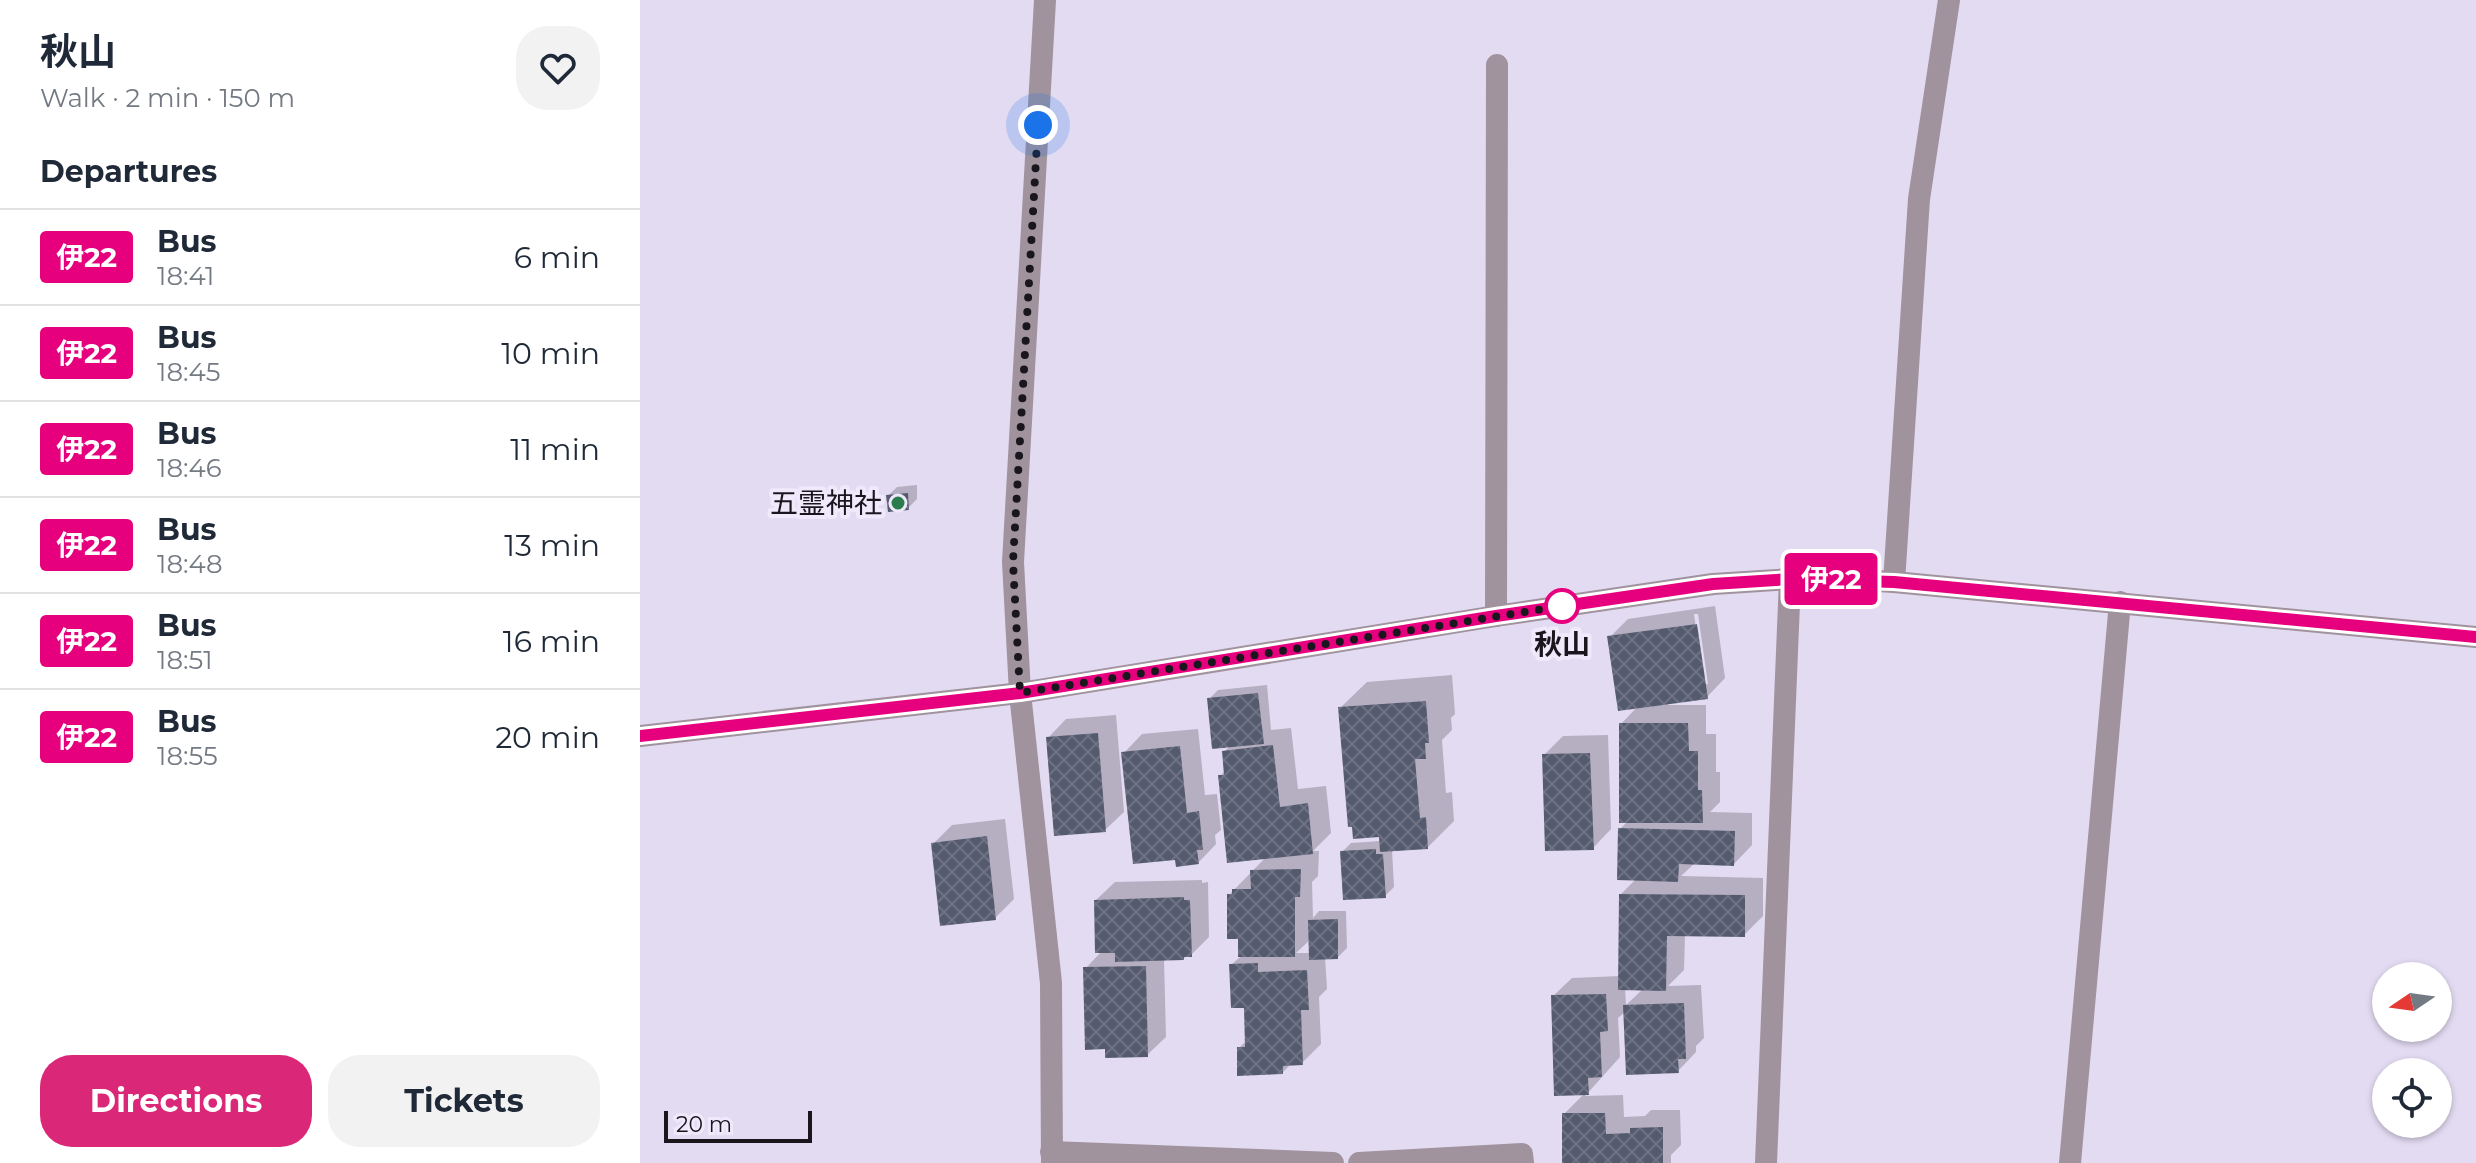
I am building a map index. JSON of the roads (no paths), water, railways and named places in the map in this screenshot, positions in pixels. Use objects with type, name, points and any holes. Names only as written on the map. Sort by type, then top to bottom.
[{"type":"street","points":[[1045,0],[1013,562],[1020,693],[1051,983],[1052,1158],[1333,1163]]},
{"type":"street","points":[[1894,582],[1919,199],[1949,0]]},
{"type":"street","points":[[1496,616],[1497,65]]},
{"type":"street","points":[[640,736],[1020,693],[1496,616],[1713,584],[1790,579],[1894,582],[2476,637]]},
{"type":"street","points":[[1766,1163],[1790,579]]},
{"type":"street","points":[[2070,1163],[2120,602]]},
{"type":"street","points":[[1359,1163],[1522,1154],[1523,1163]]},
{"type":"place","name":"五霊神社","points":[[898,503]]},
{"type":"place","name":"秋山","points":[[1562,606]]}]
